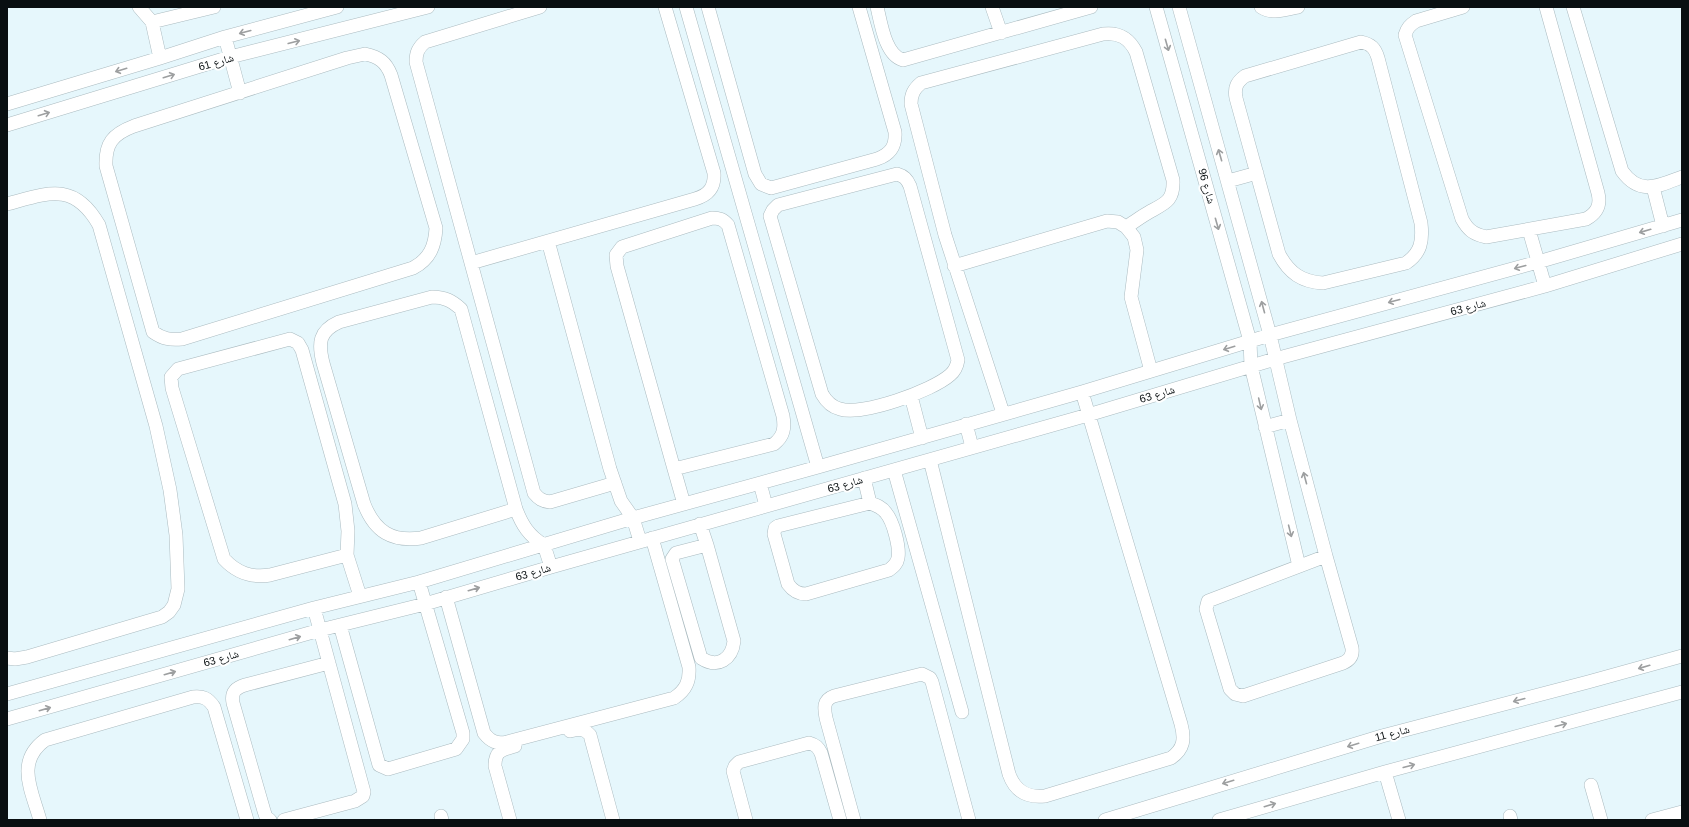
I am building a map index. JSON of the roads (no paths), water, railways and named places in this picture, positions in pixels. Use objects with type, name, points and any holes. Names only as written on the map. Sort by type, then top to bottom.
[{"type":"street","points":[[139,7],[152,22],[160,58]]},
{"type":"street","points":[[152,22],[214,7]]},
{"type":"street","name":"شارع 61","points":[[7,104],[225,37],[337,7]]},
{"type":"street","name":"شارع 61","points":[[7,125],[230,57],[386,13],[428,7]]},
{"type":"street","points":[[540,7],[425,42],[419,47],[416,54],[418,69],[534,493],[538,498],[550,502],[615,483]]},
{"type":"street","points":[[471,263],[702,197],[708,193],[712,187],[714,172],[665,7]]},
{"type":"street","points":[[686,7],[818,467]]},
{"type":"street","points":[[708,7],[755,174],[761,184],[771,188],[877,159],[886,156],[892,149],[895,141],[895,132],[859,7]]},
{"type":"street","points":[[877,7],[890,52],[903,60],[1091,7]]},
{"type":"street","points":[[992,7],[1001,33]]},
{"type":"street","name":"شارع 96","points":[[1156,7],[1250,341],[1251,366],[1299,566],[1211,599],[1207,604],[1206,609],[1230,689],[1235,694],[1243,696],[1343,663],[1350,659],[1352,648],[1290,420],[1270,335],[1179,7]]},
{"type":"street","points":[[1261,7],[1277,12],[1298,7]]},
{"type":"street","points":[[1463,7],[1411,24],[1405,35],[1458,209],[1467,228],[1475,235],[1486,237],[1586,219],[1596,211],[1599,199],[1546,7]]},
{"type":"street","points":[[1573,7],[1622,171],[1635,184],[1653,188],[1682,177]]},
{"type":"street","points":[[1003,413],[945,235],[911,104],[911,96],[915,88],[921,83],[1103,34],[1111,33],[1126,39],[1136,52],[1173,180],[1173,188],[1171,196],[1167,202],[1126,227]]},
{"type":"street","points":[[225,37],[240,92]]},
{"type":"street","points":[[1361,42],[1369,44],[1375,50],[1378,58],[1421,224],[1422,242],[1419,251],[1406,263],[1323,283],[1304,280],[1289,270],[1279,254],[1257,173],[1236,98],[1235,89],[1238,81],[1245,76],[1361,42]]},
{"type":"street","points":[[365,54],[381,60],[387,66],[391,75],[436,228],[436,241],[431,252],[423,262],[413,268],[182,339],[172,340],[162,338],[154,332],[106,166],[108,145],[114,136],[123,130],[240,92],[356,56],[365,54]]},
{"type":"street","points":[[1228,181],[1257,173]]},
{"type":"street","points":[[897,174],[908,180],[958,360],[956,368],[941,382],[911,396],[864,408],[848,410],[832,406],[824,397],[771,223],[770,216],[778,205],[891,175],[897,174]]},
{"type":"street","points":[[1653,188],[1663,226]]},
{"type":"street","points":[[7,204],[50,193],[65,194],[80,200],[91,211],[99,225],[156,426],[170,490],[174,520],[178,589],[174,605],[169,612],[162,617],[27,657],[16,659],[7,658]]},
{"type":"street","points":[[674,469],[774,444],[780,439],[784,432],[782,416],[728,225],[724,220],[718,218],[712,218],[622,247],[616,255],[617,266],[674,469],[684,504]]},
{"type":"street","name":"شارع 63","points":[[7,694],[314,608],[419,582],[633,518],[1082,392],[1270,335],[1538,262],[1682,220]]},
{"type":"street","points":[[954,266],[1107,221],[1118,222],[1126,227],[1134,237],[1137,250],[1131,297],[1151,371]]},
{"type":"street","points":[[1529,230],[1545,286]]},
{"type":"street","points":[[446,598],[484,733],[494,742],[501,744],[674,698],[682,693],[687,685],[690,676],[689,667],[646,540],[621,501],[615,483],[548,240]]},
{"type":"street","name":"شارع 63","points":[[7,719],[320,630],[425,604],[700,524],[1088,415],[1275,358],[1545,286],[1682,244]]},
{"type":"street","points":[[516,509],[421,538],[409,540],[397,538],[385,533],[376,526],[369,516],[364,504],[323,363],[320,352],[320,342],[323,333],[330,326],[339,322],[432,297],[443,297],[454,302],[461,309],[516,509],[526,530],[534,539],[544,545],[551,567]]},
{"type":"street","points":[[347,554],[259,576],[240,572],[231,567],[224,559],[172,388],[172,377],[174,372],[285,340],[290,339],[298,342],[302,350],[344,504],[348,531],[347,554],[360,596]]},
{"type":"street","points":[[930,460],[1012,783],[1018,790],[1026,795],[1036,797],[1045,796],[1172,758],[1182,748],[1184,741],[1182,724],[1082,392]]},
{"type":"street","points":[[911,396],[922,438]]},
{"type":"street","points":[[1265,427],[1290,420]]},
{"type":"street","points":[[966,424],[972,447]]},
{"type":"street","points":[[894,470],[962,712]]},
{"type":"street","points":[[864,478],[870,503]]},
{"type":"street","points":[[760,483],[780,525]]},
{"type":"street","points":[[870,503],[878,506],[885,512],[890,520],[899,552],[895,566],[889,570],[806,594],[796,592],[788,584],[774,534],[775,528],[780,525],[870,503]]},
{"type":"street","points":[[700,524],[707,545],[734,641],[730,656],[723,661],[716,663],[708,662],[701,658],[672,559],[676,553],[707,545]]},
{"type":"street","points":[[1299,566],[1326,556]]},
{"type":"street","points":[[340,625],[376,759],[381,767],[388,769],[456,749],[463,739],[462,727],[419,582]]},
{"type":"street","points":[[284,820],[355,801],[363,796],[363,788],[314,608]]},
{"type":"street","name":"شارع 11","points":[[1105,820],[1382,736],[1682,656]]},
{"type":"street","points":[[270,820],[266,816],[262,804],[233,703],[233,691],[245,685],[329,663]]},
{"type":"street","points":[[854,820],[826,718],[825,704],[827,700],[834,696],[922,674],[930,678],[932,682],[969,820]]},
{"type":"street","points":[[1219,820],[1385,772],[1682,692]]},
{"type":"street","points":[[40,820],[28,778],[27,769],[30,756],[38,745],[45,740],[193,697],[201,696],[209,700],[214,707],[247,820]]},
{"type":"street","points":[[510,820],[495,766],[495,759],[498,753],[504,749],[580,729],[586,730],[590,735],[613,820]]},
{"type":"street","points":[[746,820],[733,771],[734,766],[739,762],[809,744],[814,744],[819,748],[840,820]]},
{"type":"street","points":[[1385,772],[1399,820]]},
{"type":"street","points":[[1591,785],[1601,820]]},
{"type":"street","points":[[1652,820],[1682,812]]}]
